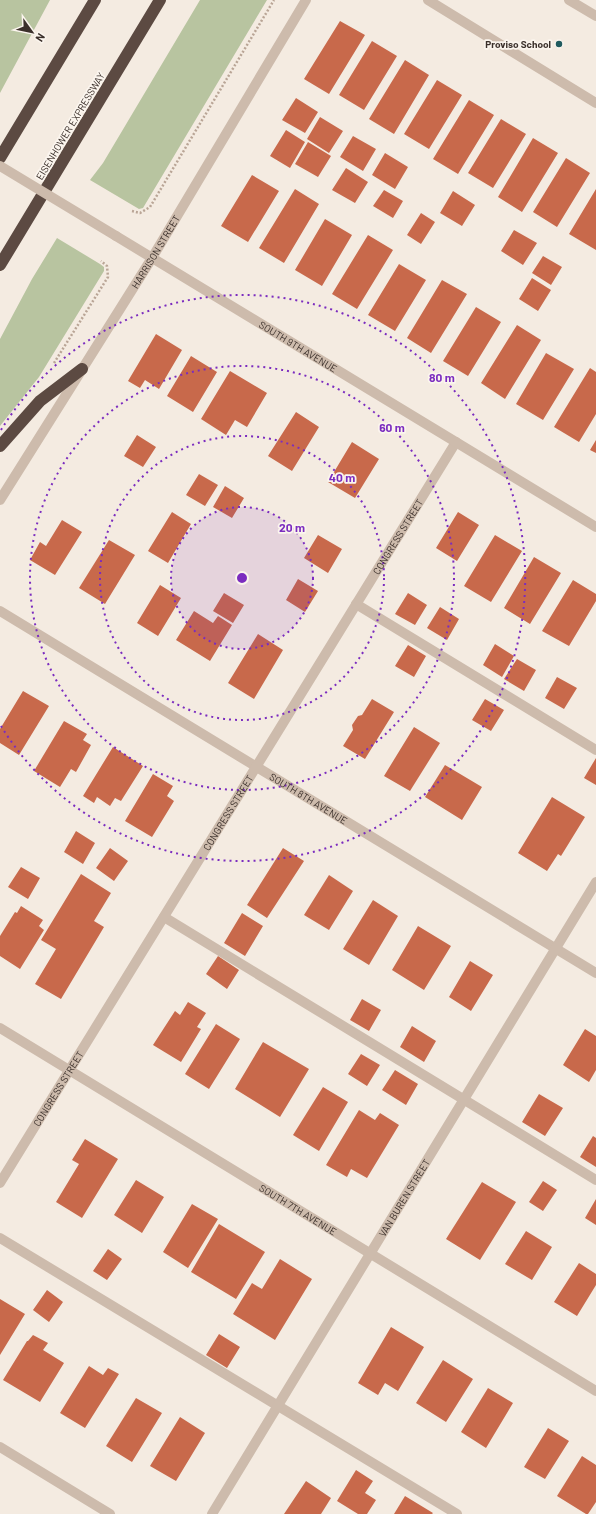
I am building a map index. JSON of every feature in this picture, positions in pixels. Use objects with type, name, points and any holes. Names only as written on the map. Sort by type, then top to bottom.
[{"type":"highway","points":[[0,158],[95,0]]},
{"type":"highway","name":"EISENHOWER EXPRESSWAY","points":[[0,265],[160,0]]},
{"type":"highway","points":[[0,446],[40,400],[82,369]]},
{"type":"street","name":"HARRISON STREET","points":[[0,500],[152,258],[306,0]]},
{"type":"street","points":[[428,0],[596,103]]},
{"type":"street","points":[[569,0],[596,16]]},
{"type":"street","name":"SOUTH 9TH AVENUE","points":[[0,166],[596,527]]},
{"type":"street","name":"CONGRESS STREET","points":[[0,1183],[456,442]]},
{"type":"street","points":[[356,604],[596,750]]},
{"type":"street","name":"SOUTH 8TH AVENUE","points":[[0,611],[596,973]]},
{"type":"street","name":"VAN BUREN STREET","points":[[212,1514],[596,882]]},
{"type":"street","points":[[164,917],[596,1180]]},
{"type":"street","name":"SOUTH 7TH AVENUE","points":[[0,1028],[596,1391]]},
{"type":"street","points":[[0,1238],[457,1514]]},
{"type":"street","points":[[0,1447],[110,1514]]},
{"type":"path","points":[[132,211],[140,213],[150,207],[274,0]]},
{"type":"path","points":[[54,363],[108,277],[107,266],[101,261]]},
{"type":"green space","points":[[0,0],[50,0],[0,93]]},
{"type":"green space","points":[[200,0],[267,0],[143,208],[139,209],[90,180],[103,163]]},
{"type":"green space","points":[[57,238],[100,264],[104,267],[104,271],[39,377],[0,426],[0,339],[32,279]]},
{"type":"building","points":[[340,21],[365,35],[329,94],[304,79]]},
{"type":"building","points":[[372,41],[397,56],[364,110],[339,95]]},
{"type":"building","points":[[405,60],[429,75],[394,134],[369,119]]},
{"type":"building","points":[[437,80],[462,95],[429,149],[404,134]]},
{"type":"building","points":[[296,98],[318,112],[305,133],[282,120]]},
{"type":"building","points":[[469,100],[494,115],[458,174],[433,159]]},
{"type":"building","points":[[320,117],[343,131],[329,153],[307,139]]},
{"type":"building","points":[[501,119],[526,134],[493,188],[468,173]]},
{"type":"building","points":[[286,130],[305,142],[290,168],[270,156]]},
{"type":"building","points":[[353,136],[376,149],[363,171],[340,157]]},
{"type":"building","points":[[533,138],[558,153],[522,212],[498,197]]},
{"type":"building","points":[[308,142],[331,156],[318,177],[295,164]]},
{"type":"building","points":[[385,153],[408,167],[395,189],[372,175]]},
{"type":"building","points":[[566,158],[590,173],[557,227],[533,212]]},
{"type":"building","points":[[346,168],[368,182],[355,203],[332,190]]},
{"type":"building","points":[[252,175],[279,191],[248,242],[221,226]]},
{"type":"building","points":[[295,189],[319,204],[284,263],[259,248]]},
{"type":"building","points":[[596,189],[596,250],[569,234]]},
{"type":"building","points":[[384,190],[403,201],[393,218],[373,206]]},
{"type":"building","points":[[453,191],[475,205],[462,226],[440,213]]},
{"type":"building","points":[[421,213],[435,222],[421,244],[407,235]]},
{"type":"building","points":[[325,219],[352,235],[322,286],[295,270]]},
{"type":"building","points":[[514,230],[537,243],[523,265],[501,251]]},
{"type":"building","points":[[368,235],[393,250],[357,309],[332,294]]},
{"type":"building","points":[[543,256],[562,267],[551,285],[532,273]]},
{"type":"building","points":[[399,264],[426,280],[395,331],[368,315]]},
{"type":"building","points":[[532,278],[551,290],[538,311],[519,299]]},
{"type":"building","points":[[442,280],[467,294],[431,353],[407,338]]},
{"type":"building","points":[[476,307],[501,322],[468,376],[443,361]]},
{"type":"building","points":[[517,325],[541,340],[505,399],[481,383]]},
{"type":"building","points":[[156,334],[182,350],[159,389],[145,380],[140,388],[128,381]]},
{"type":"building","points":[[546,353],[574,369],[543,420],[516,404]]},
{"type":"building","points":[[191,356],[217,372],[193,412],[167,396]]},
{"type":"building","points":[[590,368],[596,372],[596,414],[579,442],[554,427]]},
{"type":"building","points":[[230,371],[267,393],[247,427],[235,420],[226,435],[201,419]]},
{"type":"building","points":[[296,412],[319,427],[292,471],[268,456]]},
{"type":"building","points":[[137,435],[156,447],[143,467],[124,456]]},
{"type":"building","points":[[596,440],[596,453],[590,450]]},
{"type":"building","points":[[352,442],[379,459],[355,498],[328,482]]},
{"type":"building","points":[[199,474],[218,485],[205,506],[186,495]]},
{"type":"building","points":[[225,486],[244,498],[232,518],[213,507]]},
{"type":"building","points":[[172,512],[191,524],[168,563],[148,551]]},
{"type":"building","points":[[458,512],[479,525],[457,561],[436,548]]},
{"type":"building","points":[[62,520],[82,532],[55,575],[30,560],[40,542],[46,546]]},
{"type":"building","points":[[318,535],[342,549],[328,573],[304,558]]},
{"type":"building","points":[[495,535],[522,551],[491,602],[464,586]]},
{"type":"building","points":[[109,540],[135,555],[105,604],[79,588]]},
{"type":"building","points":[[534,557],[561,573],[530,624],[504,608]]},
{"type":"building","points":[[298,579],[318,591],[305,612],[286,600]]},
{"type":"building","points":[[573,580],[596,594],[596,601],[569,646],[542,631]]},
{"type":"building","points":[[160,585],[181,598],[158,636],[137,623]]},
{"type":"building","points":[[224,593],[244,605],[233,623],[213,611]]},
{"type":"building","points":[[408,593],[427,605],[415,625],[395,614]]},
{"type":"building","points":[[440,607],[459,619],[447,640],[427,628]]},
{"type":"building","points":[[194,611],[213,623],[218,616],[232,625],[210,661],[176,640]]},
{"type":"building","points":[[258,634],[283,650],[254,699],[228,683]]},
{"type":"building","points":[[495,644],[514,656],[502,677],[483,665]]},
{"type":"building","points":[[408,645],[426,656],[414,677],[395,666]]},
{"type":"building","points":[[517,659],[536,670],[524,691],[504,679]]},
{"type":"building","points":[[557,677],[577,688],[564,709],[545,698]]},
{"type":"building","points":[[23,691],[49,706],[19,755],[0,743],[0,729]]},
{"type":"building","points":[[372,699],[394,712],[365,759],[343,746],[353,730],[352,725],[358,716],[362,715]]},
{"type":"building","points":[[485,699],[504,710],[491,731],[472,720]]},
{"type":"building","points":[[64,721],[87,734],[83,740],[91,745],[76,772],[71,769],[60,787],[34,771]]},
{"type":"building","points":[[414,727],[440,743],[410,791],[384,776]]},
{"type":"building","points":[[113,747],[143,766],[121,801],[115,798],[110,806],[97,797],[94,803],[83,796]]},
{"type":"building","points":[[596,758],[596,785],[584,778]]},
{"type":"building","points":[[445,765],[482,787],[462,820],[425,797]]},
{"type":"building","points":[[153,774],[173,786],[167,796],[174,801],[152,837],[125,821]]},
{"type":"building","points":[[552,797],[585,817],[561,856],[558,854],[547,871],[518,853]]},
{"type":"building","points":[[76,831],[95,843],[83,864],[64,852]]},
{"type":"building","points":[[110,848],[128,861],[114,881],[96,868]]},
{"type":"building","points":[[283,848],[304,861],[267,918],[247,905]]},
{"type":"building","points":[[21,867],[40,878],[28,899],[8,887]]},
{"type":"building","points":[[81,874],[111,893],[94,921],[104,927],[61,999],[35,984],[56,949],[41,940]]},
{"type":"building","points":[[329,875],[353,891],[329,930],[304,915]]},
{"type":"building","points":[[373,900],[398,916],[369,965],[343,949]]},
{"type":"building","points":[[21,906],[43,920],[39,926],[44,930],[20,969],[0,956],[0,936],[15,912],[17,913]]},
{"type":"building","points":[[242,913],[263,926],[245,956],[224,943]]},
{"type":"building","points":[[418,926],[451,946],[424,990],[392,970]]},
{"type":"building","points":[[218,956],[239,970],[227,989],[206,974]]},
{"type":"building","points":[[470,961],[493,975],[471,1011],[449,997]]},
{"type":"building","points":[[362,999],[381,1010],[369,1031],[350,1020]]},
{"type":"building","points":[[188,1002],[206,1013],[197,1027],[201,1029],[181,1062],[153,1045],[175,1011],[180,1015]]},
{"type":"building","points":[[216,1024],[240,1039],[209,1089],[185,1074]]},
{"type":"building","points":[[412,1026],[436,1041],[424,1062],[400,1047]]},
{"type":"building","points":[[585,1029],[596,1036],[596,1070],[589,1082],[563,1065]]},
{"type":"building","points":[[263,1042],[309,1069],[280,1117],[235,1089]]},
{"type":"building","points":[[361,1054],[380,1065],[367,1086],[348,1074]]},
{"type":"building","points":[[395,1070],[418,1084],[406,1105],[382,1090]]},
{"type":"building","points":[[323,1087],[348,1102],[319,1151],[293,1135]]},
{"type":"building","points":[[539,1094],[563,1108],[545,1136],[522,1122]]},
{"type":"building","points":[[359,1110],[375,1120],[380,1113],[399,1125],[367,1178],[351,1169],[347,1177],[326,1165]]},
{"type":"building","points":[[593,1136],[596,1138],[596,1167],[580,1157]]},
{"type":"building","points":[[85,1139],[118,1159],[82,1218],[56,1202],[79,1164],[72,1160]]},
{"type":"building","points":[[136,1180],[164,1197],[142,1233],[114,1215]]},
{"type":"building","points":[[543,1181],[557,1190],[543,1211],[529,1202]]},
{"type":"building","points":[[482,1182],[516,1202],[480,1260],[446,1239]]},
{"type":"building","points":[[596,1199],[596,1225],[585,1218]]},
{"type":"building","points":[[192,1204],[218,1219],[188,1268],[163,1252]]},
{"type":"building","points":[[219,1224],[265,1252],[236,1299],[191,1272]]},
{"type":"building","points":[[526,1231],[552,1247],[532,1280],[505,1264]]},
{"type":"building","points":[[108,1249],[122,1259],[107,1280],[93,1271]]},
{"type":"building","points":[[280,1259],[312,1279],[275,1340],[233,1314],[252,1283],[262,1289]]},
{"type":"building","points":[[579,1263],[596,1274],[596,1285],[577,1316],[554,1302]]},
{"type":"building","points":[[47,1290],[63,1302],[49,1322],[33,1310]]},
{"type":"building","points":[[0,1299],[25,1314],[0,1355]]},
{"type":"building","points":[[391,1327],[424,1347],[398,1391],[385,1383],[378,1395],[358,1383]]},
{"type":"building","points":[[219,1334],[240,1347],[227,1368],[206,1355]]},
{"type":"building","points":[[33,1335],[48,1343],[43,1350],[64,1363],[40,1402],[3,1380],[27,1341]]},
{"type":"building","points":[[443,1360],[473,1379],[446,1422],[416,1403]]},
{"type":"building","points":[[89,1366],[103,1375],[108,1368],[119,1374],[85,1428],[60,1413]]},
{"type":"building","points":[[488,1388],[513,1403],[486,1448],[461,1432]]},
{"type":"building","points":[[136,1398],[162,1413],[132,1462],[106,1446]]},
{"type":"building","points":[[180,1417],[205,1433],[176,1481],[150,1466]]},
{"type":"building","points":[[548,1428],[569,1441],[545,1479],[524,1467]]},
{"type":"building","points":[[582,1456],[596,1465],[596,1502],[588,1514],[557,1496]]},
{"type":"building","points":[[356,1470],[373,1481],[365,1493],[376,1500],[367,1514],[358,1514],[337,1501]]},
{"type":"building","points":[[306,1481],[331,1498],[321,1514],[284,1514]]},
{"type":"building","points":[[405,1496],[433,1513],[394,1514]]},
{"type":"place","name":"Proviso School","points":[[559,44]]}]
